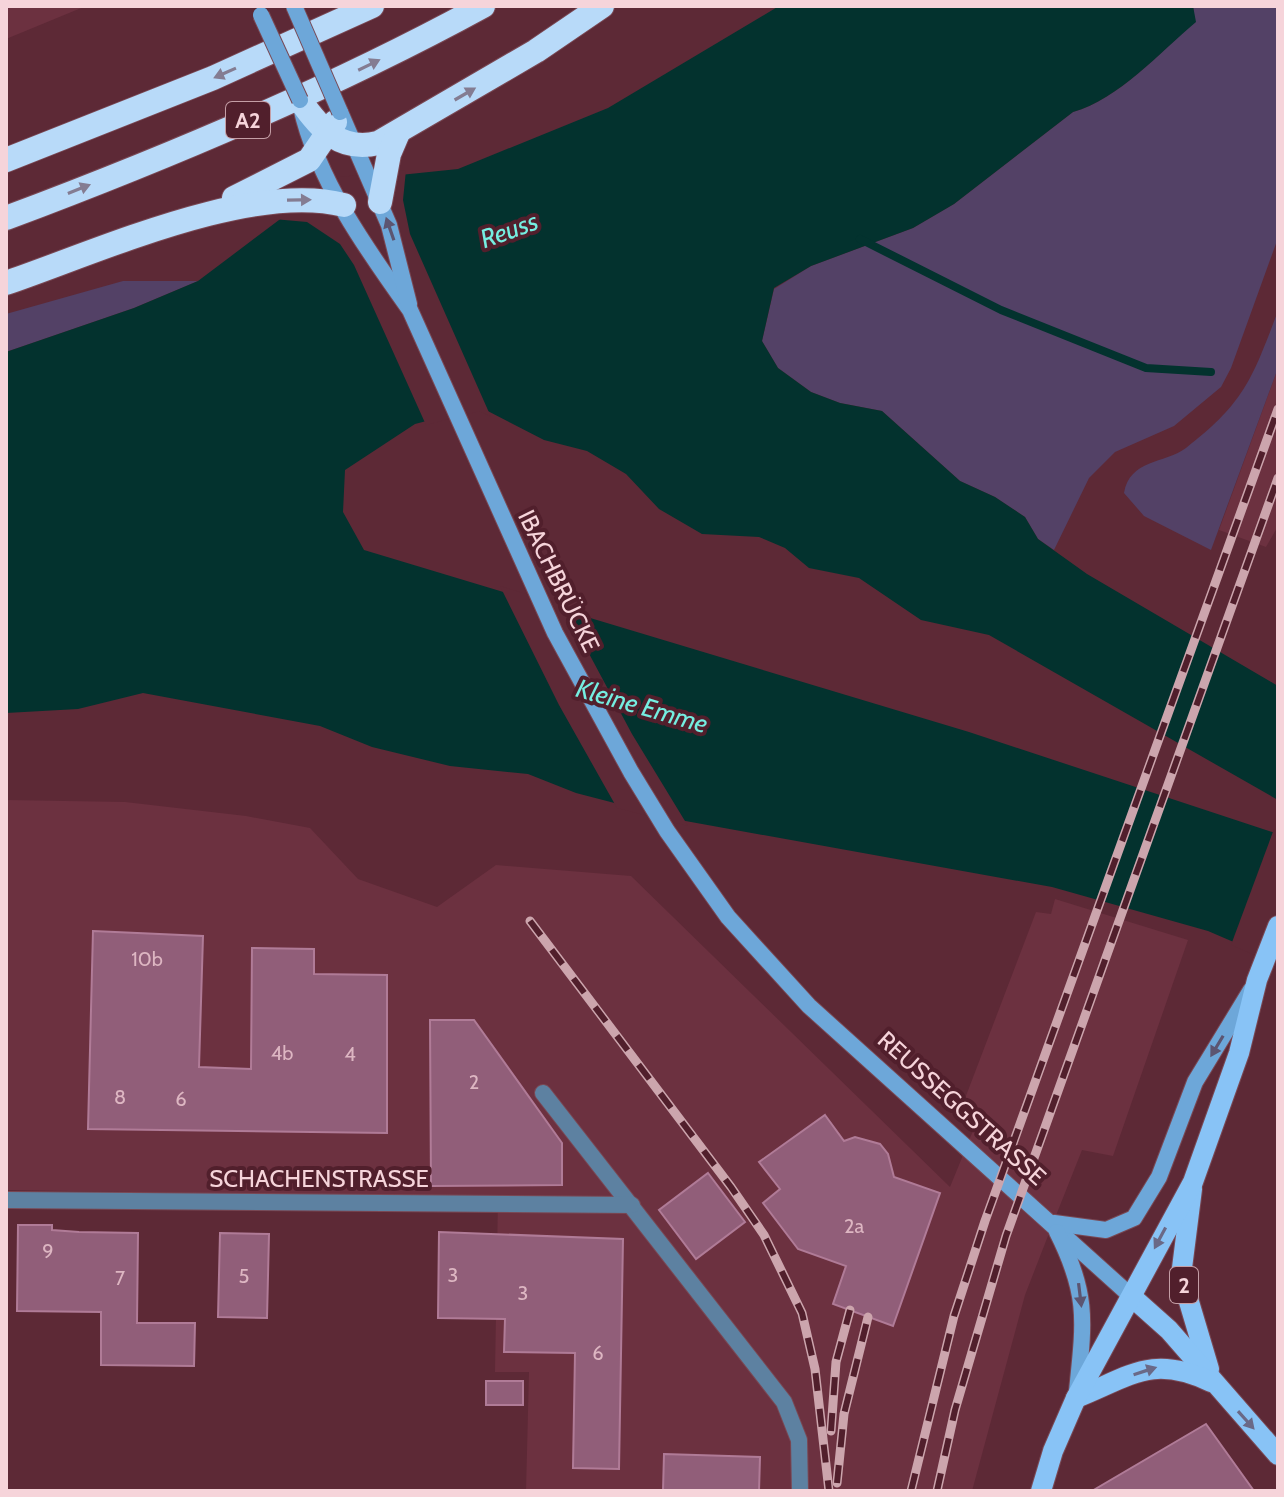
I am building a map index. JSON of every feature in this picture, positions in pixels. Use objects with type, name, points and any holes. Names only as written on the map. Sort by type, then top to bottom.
[{"type":"highway","name":"A2","points":[[6,160],[213,78],[372,6]]},
{"type":"highway","name":"A2","points":[[6,218],[242,123],[396,52],[483,6]]},
{"type":"highway","points":[[322,143],[353,146],[378,143],[596,10]]},
{"type":"highway","points":[[300,100],[322,143]]},
{"type":"highway","points":[[200,216],[299,167],[322,143],[340,112]]},
{"type":"highway","points":[[380,202],[389,154],[398,133]]},
{"type":"highway","points":[[6,283],[200,216],[269,201],[314,199],[344,205]]},
{"type":"main road","points":[[294,6],[380,202]]},
{"type":"main road","points":[[260,10],[300,100]]},
{"type":"main road","points":[[322,143],[344,205]]},
{"type":"main road","name":"IBACHBRÜCKE","points":[[380,202],[399,256],[410,310]]},
{"type":"main road","name":"IBACHBRÜCKE","points":[[344,205],[410,310],[555,633],[631,772],[687,860]]},
{"type":"main road","name":"REUSSEGGSTRASSE","points":[[687,860],[751,945],[809,1006],[1169,1330],[1214,1384]]},
{"type":"main road","points":[[1041,1491],[1053,1451],[1076,1398],[1193,1182],[1239,1053],[1257,980],[1278,926]]},
{"type":"main road","points":[[1053,1223],[1106,1230],[1134,1218],[1159,1177],[1195,1082],[1257,980]]},
{"type":"main road","name":"2","points":[[1193,1182],[1182,1268],[1184,1285],[1214,1384],[1278,1455]]},
{"type":"main road","points":[[1053,1223],[1076,1269],[1082,1297],[1076,1398]]},
{"type":"main road","points":[[1076,1398],[1156,1367],[1182,1370],[1214,1384]]},
{"type":"street","points":[[543,1093],[784,1402],[799,1440],[800,1491]]},
{"type":"street","name":"SCHACHENSTRASSE","points":[[6,1200],[632,1205]]},
{"type":"shaded area","points":[[6,6],[86,6],[6,39]]},
{"type":"shaded area","points":[[1193,6],[1278,6],[1278,238],[1231,368],[1221,387],[1174,426],[1115,452],[1089,478],[1054,550],[1038,539],[1025,517],[995,497],[960,481],[882,411],[840,403],[811,392],[778,368],[762,341],[774,289],[811,266],[913,228],[954,204],[1073,112],[1106,97],[1138,74],[1195,22]]},
{"type":"shaded area","points":[[123,281],[198,281],[134,308],[6,352],[6,314]]},
{"type":"shaded area","points":[[1278,311],[1278,368],[1211,550],[1144,516],[1124,493],[1127,482],[1140,468],[1186,448],[1222,417],[1253,372]]},
{"type":"shaded area","points":[[1278,368],[1278,526],[1266,547],[1219,530]]},
{"type":"shaded area","points":[[6,800],[125,802],[246,816],[310,828],[358,879],[437,907],[496,865],[631,876],[950,1187],[977,1121],[961,1109],[1036,912],[1051,914],[1055,899],[1188,940],[1113,1156],[1082,1150],[1053,1223],[1025,1295],[972,1491],[526,1491],[529,1372],[495,1372],[498,1198],[6,1190]]},
{"type":"water","points":[[779,6],[1193,6],[1196,22],[1138,74],[1106,97],[1073,112],[954,204],[913,228],[811,266],[774,288],[762,341],[778,368],[811,392],[840,403],[882,411],[960,481],[995,497],[1025,517],[1038,539],[1087,574],[1278,686],[1278,800],[989,635],[921,620],[859,578],[809,568],[785,548],[759,537],[702,534],[659,509],[626,474],[587,451],[544,440],[480,407],[415,424],[345,470],[343,512],[364,550],[969,732],[1278,834],[1278,961],[1208,931],[1052,887],[680,820],[576,793],[528,774],[450,766],[372,747],[320,726],[143,693],[78,709],[6,713],[6,352],[134,308],[198,281],[291,211],[342,181],[458,169],[608,108]]},
{"type":"pier","points":[[406,170],[403,200],[410,234],[491,417],[480,411],[426,425],[354,265],[340,244],[307,222],[273,219],[340,177]]},
{"type":"pier","points":[[500,586],[563,605],[632,734],[688,826],[617,808],[559,705]]},
{"type":"pier","points":[[1274,829],[1278,830],[1278,965],[1231,945]]},
{"type":"building","points":[[93,931],[203,936],[199,1067],[251,1069],[252,948],[314,949],[314,974],[387,975],[387,1133],[88,1129]]},
{"type":"building","points":[[430,1020],[474,1020],[562,1143],[562,1185],[431,1186]]},
{"type":"building","points":[[825,1115],[844,1141],[855,1137],[880,1144],[888,1154],[894,1177],[940,1193],[893,1326],[833,1304],[846,1266],[798,1249],[763,1203],[780,1189],[759,1162]]},
{"type":"building","points":[[708,1173],[745,1222],[696,1259],[659,1210]]},
{"type":"building","points":[[18,1225],[52,1225],[52,1230],[79,1232],[138,1233],[137,1323],[195,1323],[194,1366],[101,1365],[101,1312],[17,1311]]},
{"type":"building","points":[[439,1232],[623,1239],[619,1469],[573,1468],[575,1353],[504,1352],[505,1319],[438,1318]]},
{"type":"building","points":[[220,1233],[269,1234],[267,1318],[218,1317]]},
{"type":"building","points":[[486,1381],[523,1381],[523,1405],[486,1405]]},
{"type":"building","points":[[1206,1424],[1254,1491],[1092,1491]]},
{"type":"building","points":[[664,1454],[760,1457],[759,1491],[663,1491]]},
{"type":"waterway","points":[[860,239],[1001,310],[1146,368],[1211,372]]},
{"type":"railway","points":[[911,1491],[954,1316],[985,1221],[1278,409]]},
{"type":"railway","points":[[937,1491],[955,1410],[1006,1236],[1278,478]]},
{"type":"railway","points":[[530,921],[764,1235],[802,1313],[815,1369],[829,1491]]},
{"type":"railway","points":[[831,1431],[836,1362],[850,1310]]},
{"type":"railway","points":[[837,1483],[844,1414],[868,1317]]},
{"type":"water label","name":"Reuss","points":[[509,230]]},
{"type":"water label","name":"Kleine Emme","points":[[642,706]]}]
